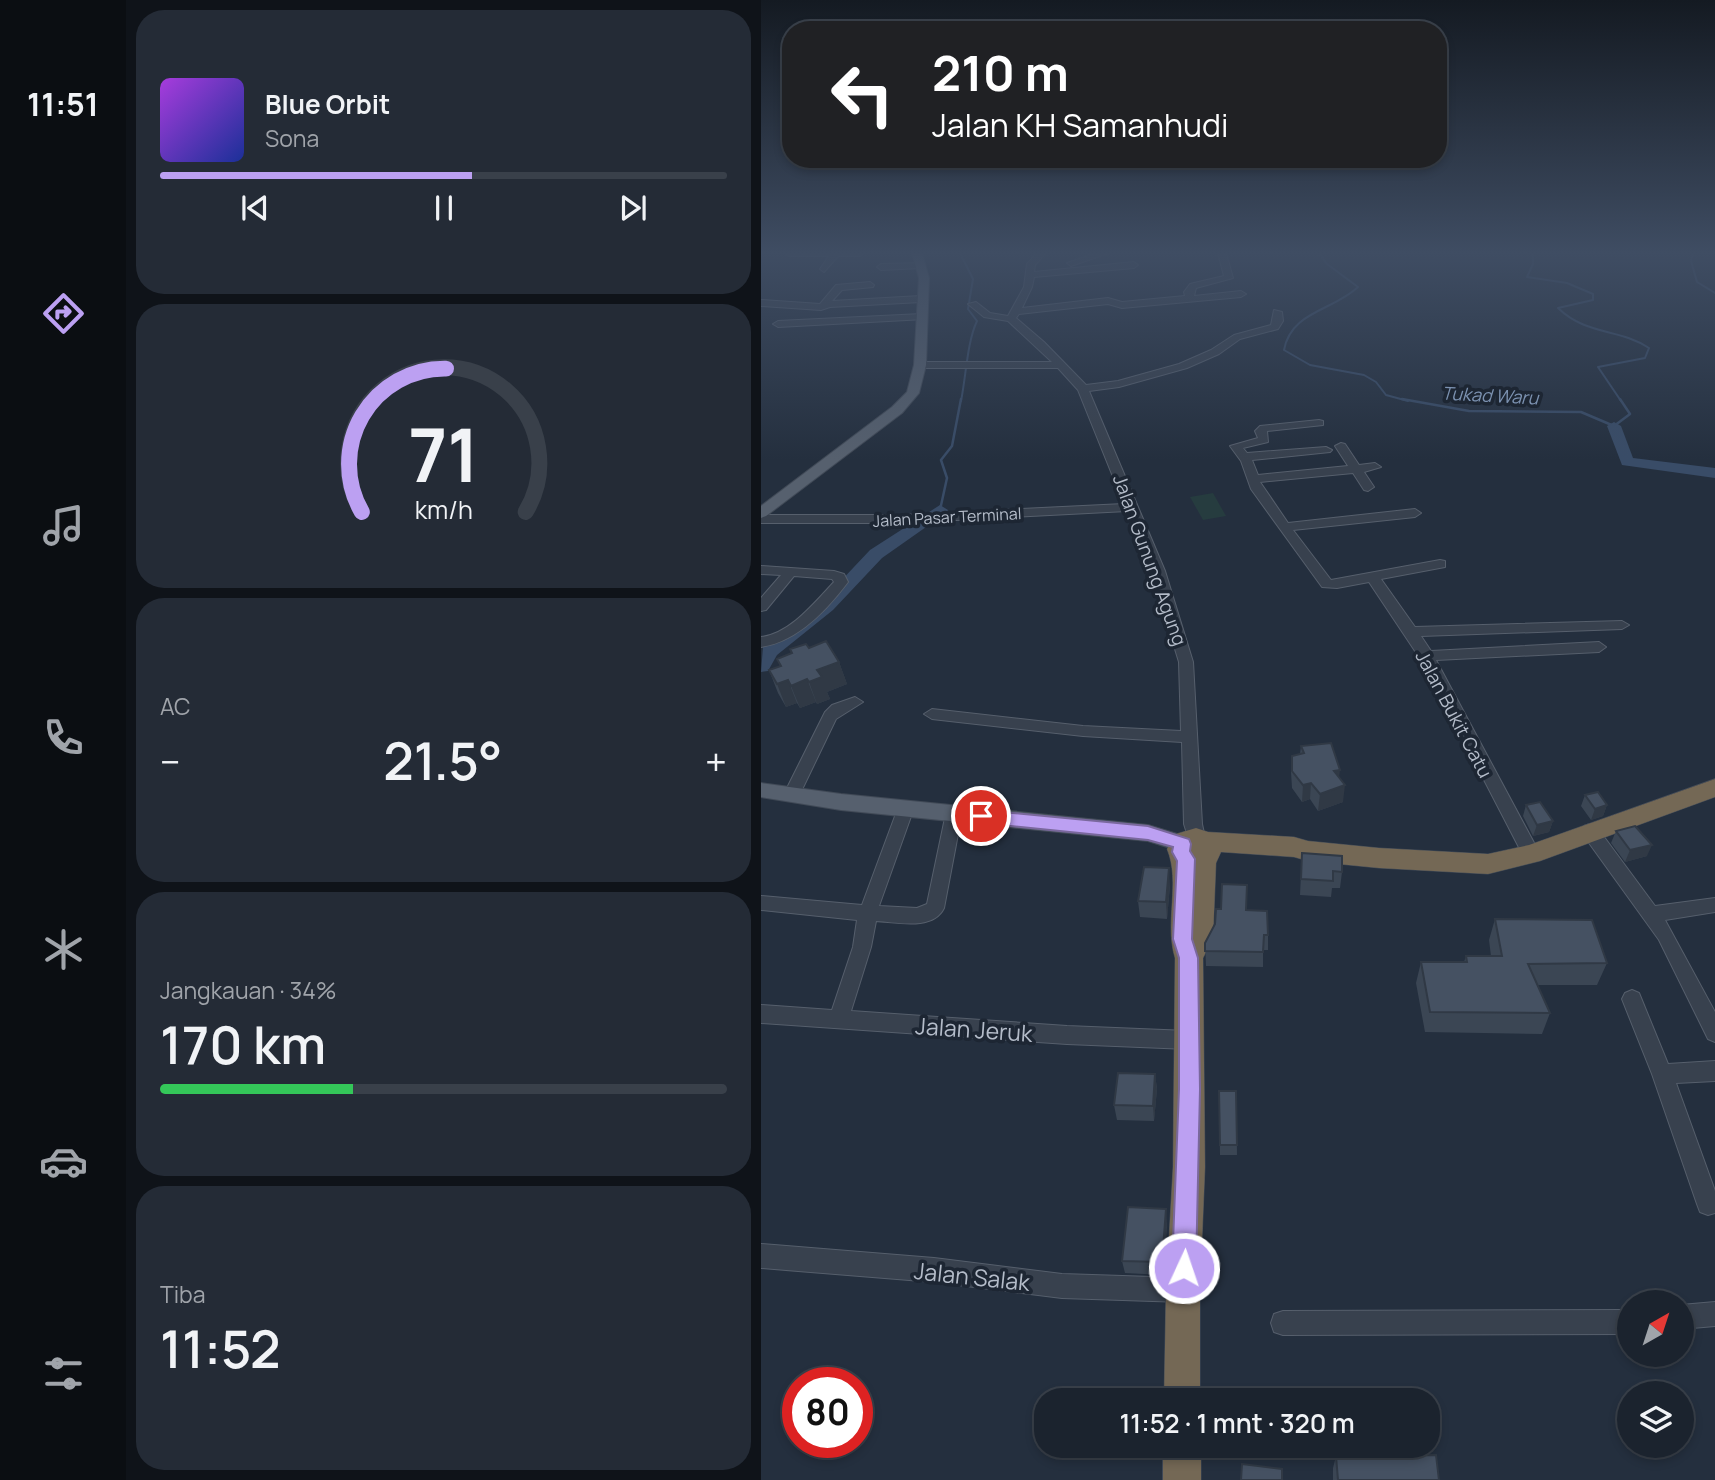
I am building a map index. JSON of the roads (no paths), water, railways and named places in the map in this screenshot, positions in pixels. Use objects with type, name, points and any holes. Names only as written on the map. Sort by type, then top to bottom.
[{"type":"highway","points":[[1182,1388],[1183,1290],[1189,1167],[1189,958],[1199,939],[1197,849],[1296,855],[1308,851],[1468,864],[1497,863],[1531,854],[1715,789]]},
{"type":"highway","points":[[1182,1458],[1182,1480]]},
{"type":"main road","points":[[762,512],[903,405],[913,393],[920,365],[922,322]]},
{"type":"main road","points":[[761,790],[841,802],[1148,833],[1197,849]]},
{"type":"street","points":[[777,324],[817,322]]},
{"type":"street","name":"Jalan Gunung Agung","points":[[1021,322],[1083,389],[1158,571],[1183,647],[1188,683],[1193,824],[1197,849]]},
{"type":"street","points":[[1083,389],[1130,381],[1198,361],[1238,337],[1275,327],[1277,322]]},
{"type":"street","points":[[920,365],[1062,365]]},
{"type":"street","points":[[1319,423],[1264,428],[1261,431],[1264,440],[1237,445],[1257,489],[1327,584],[1440,564]]},
{"type":"street","points":[[1341,446],[1368,487]]},
{"type":"street","points":[[1243,457],[1326,450]]},
{"type":"street","points":[[1254,479],[1375,467]]},
{"type":"street","name":"Jalan Pasar Terminal","points":[[762,512],[850,522],[1132,507]]},
{"type":"street","points":[[1286,527],[1415,513]]},
{"type":"street","points":[[761,570],[834,575],[839,577],[841,582],[818,607],[778,639],[761,642]]},
{"type":"street","points":[[761,607],[790,573]]},
{"type":"street","name":"Jalan Bukit Catu","points":[[1372,576],[1412,632],[1450,699],[1496,795],[1531,854]]},
{"type":"street","points":[[1412,632],[1622,625]]},
{"type":"street","points":[[1425,656],[1599,647]]},
{"type":"street","points":[[792,794],[830,716],[837,709],[855,702]]},
{"type":"street","points":[[932,713],[1083,731],[1189,737]]},
{"type":"street","points":[[839,1019],[862,947],[868,912],[906,808]]},
{"type":"street","points":[[761,903],[795,908],[923,915],[935,908],[954,813]]},
{"type":"street","points":[[1590,831],[1652,914],[1677,955],[1715,1033]]},
{"type":"street","points":[[1652,914],[1715,905]]},
{"type":"street","points":[[1632,999],[1708,1204]]},
{"type":"street","name":"Jalan Jeruk","points":[[761,1014],[1067,1035],[1188,1040]]},
{"type":"street","points":[[1662,1074],[1715,1071]]},
{"type":"street","name":"Jalan Salak","points":[[761,1256],[934,1270],[1062,1286],[1183,1290]]},
{"type":"street","points":[[1694,1316],[1715,1314]]},
{"type":"street","points":[[1283,1323],[1617,1322]]},
{"type":"waterway","points":[[961,401],[969,349],[977,322]]},
{"type":"waterway","name":"Tukad Waru","points":[[1301,322],[1288,337],[1284,350],[1310,365],[1364,375],[1376,382],[1386,395],[1408,401]]},
{"type":"waterway","points":[[1578,322],[1626,337],[1649,348],[1645,358],[1598,367],[1621,401]]},
{"type":"waterway","points":[[940,510],[947,478],[941,460],[952,446],[961,399]]},
{"type":"waterway","name":"Tukad Waru","points":[[1402,399],[1469,411],[1581,412],[1614,426],[1630,414],[1620,399]]},
{"type":"waterway","points":[[1614,426],[1627,462],[1715,473]]},
{"type":"waterway","points":[[761,666],[770,651],[827,606],[876,554],[940,510]]}]
